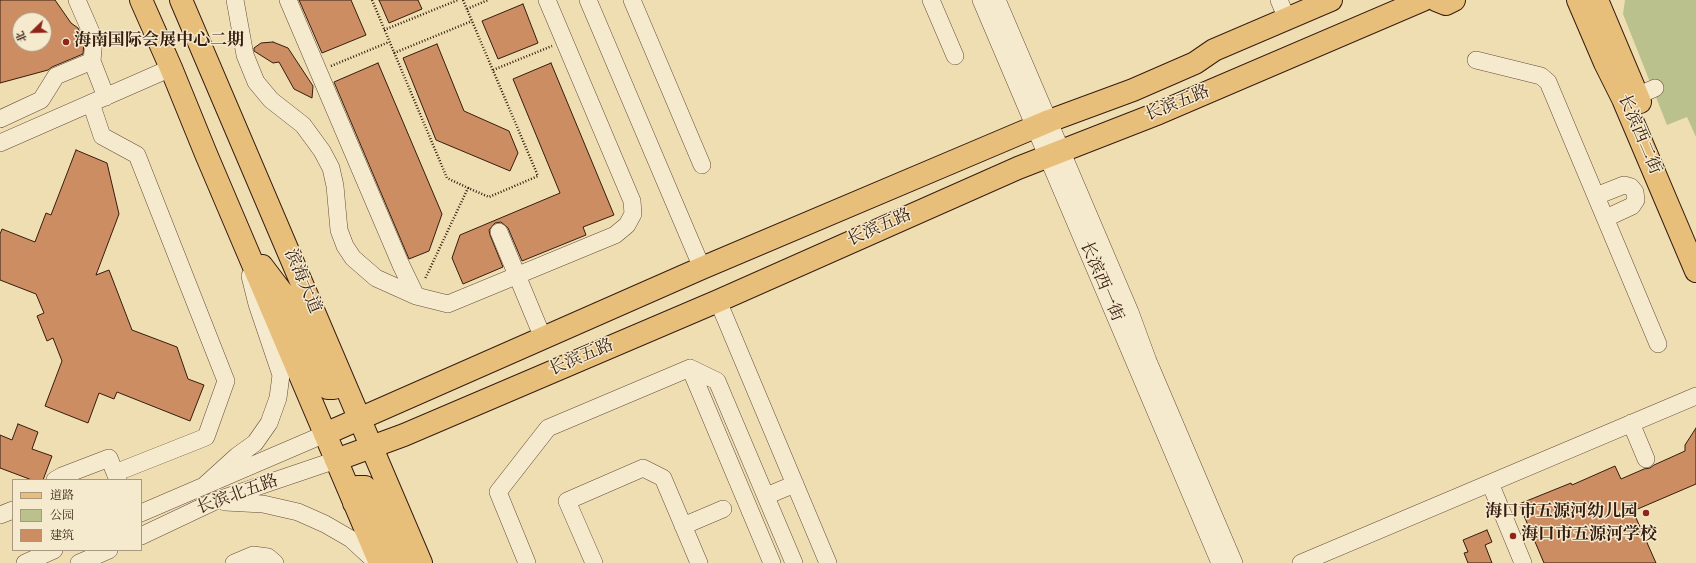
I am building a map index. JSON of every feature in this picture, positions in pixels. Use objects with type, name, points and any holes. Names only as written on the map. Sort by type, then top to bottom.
[{"type":"main road","points":[[141,0],[171,68],[378,563]]},
{"type":"main road","name":"滨海大道","points":[[181,0],[421,563]]},
{"type":"main road","name":"长滨五路","points":[[325,434],[702,268],[1042,124],[1132,90],[1195,63],[1214,50],[1283,10],[1331,0]]},
{"type":"main road","name":"长滨五路","points":[[336,460],[431,423],[718,301],[1003,175],[1159,113],[1424,0]]},
{"type":"main road","points":[[1436,0],[1446,4],[1454,0]]},
{"type":"main road","points":[[1564,0],[1586,49],[1613,60],[1624,34],[1610,0]]},
{"type":"main road","name":"长滨西二街","points":[[1578,0],[1613,60],[1646,92],[1696,238]]},
{"type":"main road","name":"长滨西二街","points":[[1597,0],[1623,100],[1696,271]]},
{"type":"main road","points":[[241,238],[287,299],[323,383],[328,388],[334,388],[338,385],[341,376]]},
{"type":"main road","points":[[421,393],[416,404],[416,414],[423,420],[431,423]]},
{"type":"main road","points":[[354,503],[354,493],[357,487],[365,487],[370,492],[400,563]]},
{"type":"street","points":[[77,0],[94,39],[92,60],[106,97]]},
{"type":"street","points":[[235,0],[245,55],[256,82],[272,100],[303,125],[322,151],[331,168],[335,186],[339,230],[345,246],[353,258],[376,278],[416,296],[448,304],[615,235],[627,225],[633,214],[632,201],[547,0]]},
{"type":"street","points":[[288,0],[401,265],[416,296]]},
{"type":"street","points":[[588,0],[702,268]]},
{"type":"street","points":[[632,0],[702,164]]},
{"type":"street","points":[[931,0],[955,56]]},
{"type":"street","name":"长滨西一街","points":[[981,0],[1042,124]]},
{"type":"street","name":"长滨西一街","points":[[997,0],[1042,124],[1220,563]]},
{"type":"street","points":[[0,119],[41,100],[56,76],[92,60]]},
{"type":"street","points":[[1476,60],[1540,76],[1548,82],[1658,344]]},
{"type":"street","points":[[0,143],[171,68]]},
{"type":"street","points":[[57,479],[109,458],[116,477],[206,437],[226,381],[137,155],[102,136],[91,104]]},
{"type":"street","name":"长滨西一街","points":[[1054,154],[1234,563]]},
{"type":"street","points":[[1635,192],[1658,182]]},
{"type":"street","points":[[1596,196],[1624,185],[1630,187],[1635,192],[1636,200],[1632,206],[1606,218]]},
{"type":"street","points":[[499,232],[543,338]]},
{"type":"street","points":[[204,485],[236,456],[255,443],[269,423],[278,398],[281,376],[257,304],[241,238]]},
{"type":"street","points":[[718,301],[828,563]]},
{"type":"street","points":[[690,368],[772,563]]},
{"type":"street","points":[[527,563],[498,492],[548,428],[690,368],[717,381],[794,563]]},
{"type":"street","points":[[1301,563],[1696,396]]},
{"type":"street","points":[[1631,423],[1646,459]]},
{"type":"street","name":"长滨北五路","points":[[142,513],[325,434]]},
{"type":"street","name":"长滨北五路","points":[[142,536],[215,502],[336,460]]},
{"type":"street","points":[[594,563],[567,502],[643,468],[663,478],[699,563]]},
{"type":"street","points":[[1490,483],[1523,563]]},
{"type":"street","points":[[766,496],[795,484]]},
{"type":"street","points":[[215,502],[264,504],[298,512],[325,524],[351,539],[378,563]]},
{"type":"street","points":[[683,526],[723,509]]},
{"type":"street","points":[[0,515],[12,510]]},
{"type":"street","points":[[25,563],[52,551]]},
{"type":"street","points":[[80,563],[107,551]]},
{"type":"street","points":[[234,563],[253,555],[268,557],[275,563]]},
{"type":"path","points":[[372,0],[447,178],[489,197],[538,176],[463,0]]},
{"type":"path","points":[[384,30],[458,0]]},
{"type":"path","points":[[467,9],[488,0]]},
{"type":"path","points":[[394,53],[472,21]]},
{"type":"path","points":[[493,70],[565,41]]},
{"type":"path","points":[[318,71],[389,42]]},
{"type":"path","points":[[416,296],[468,188]]},
{"type":"green space","points":[[1625,0],[1696,0],[1696,137],[1687,117],[1667,125],[1623,14]]},
{"type":"building","name":"海南国际会展中心二期","points":[[0,0],[55,0],[71,23],[78,28],[84,41],[83,54],[48,70],[0,83]]},
{"type":"building","points":[[299,0],[351,0],[366,35],[322,53]]},
{"type":"building","points":[[379,0],[418,0],[422,9],[389,23]]},
{"type":"building","points":[[523,4],[538,43],[498,59],[482,21]]},
{"type":"building","points":[[273,42],[288,48],[313,86],[312,98],[294,89],[279,62],[273,63],[254,51],[254,48],[261,43]]},
{"type":"building","points":[[437,44],[464,111],[509,131],[518,153],[510,171],[436,140],[403,58]]},
{"type":"building","points":[[378,63],[442,214],[429,251],[409,259],[334,82]]},
{"type":"building","points":[[551,63],[614,215],[583,227],[586,235],[522,261],[508,228],[501,222],[495,223],[489,230],[503,267],[463,284],[452,258],[460,235],[560,193],[513,79]]},
{"type":"building","points":[[76,150],[107,163],[119,214],[96,275],[109,270],[132,330],[177,347],[188,379],[204,385],[190,421],[117,392],[114,399],[99,393],[88,423],[45,406],[62,361],[53,338],[47,341],[37,316],[44,313],[36,294],[0,280],[0,234],[2,229],[35,242],[46,213],[51,215]]},
{"type":"building","points":[[18,424],[38,432],[32,449],[52,456],[43,479],[29,479],[0,468],[0,435],[12,440]]},
{"type":"building","points":[[1696,428],[1696,484],[1633,511],[1656,563],[1544,563],[1519,504],[1571,483],[1572,485],[1615,466],[1621,479],[1650,468],[1685,451],[1685,445]]},
{"type":"building","points":[[1487,530],[1492,542],[1485,545],[1492,563],[1468,563],[1464,553],[1468,552],[1463,540]]},
{"type":"place","name":"海南国际会展中心二期","points":[[66,42]]},
{"type":"place","name":"海口市五源河幼儿园","points":[[1646,513]]},
{"type":"place","name":"海口市五源河学校","points":[[1513,536]]}]
